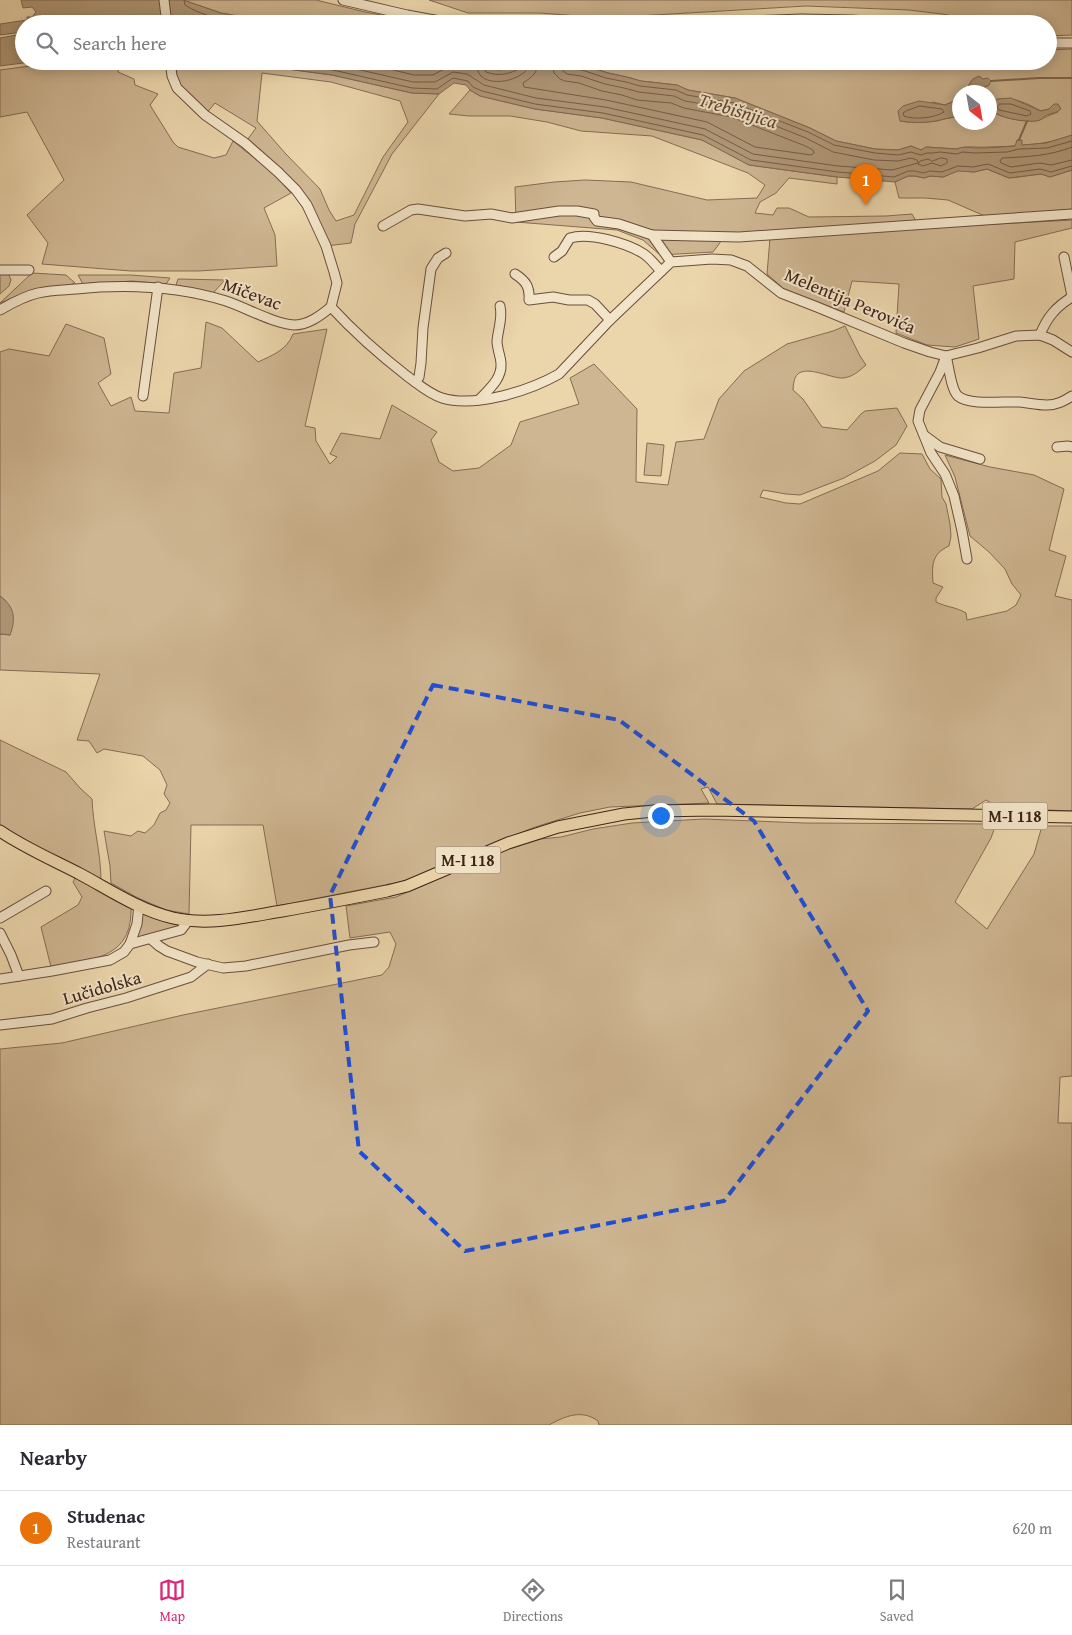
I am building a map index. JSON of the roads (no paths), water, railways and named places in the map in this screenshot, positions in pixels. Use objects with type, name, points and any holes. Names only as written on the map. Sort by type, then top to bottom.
[{"type":"main road","name":"M-I 118","points":[[0,831],[21,844],[139,905],[171,917],[202,921],[240,918],[407,886],[523,837],[578,822],[624,814],[654,811],[712,810],[1072,817]]},
{"type":"street","points":[[164,0],[166,15]]},
{"type":"street","points":[[343,0],[407,15]]},
{"type":"street","points":[[1057,43],[1072,43]]},
{"type":"street","points":[[172,70],[177,88],[205,116],[245,143],[278,172],[296,190],[307,205],[326,246],[337,283],[331,307],[361,337],[415,382],[440,398],[458,401],[479,400],[535,386],[559,374],[610,320],[671,262],[652,235]]},
{"type":"street","points":[[382,226],[411,210],[418,209],[465,216],[490,214],[512,218],[559,211],[577,211],[594,214],[594,218],[597,221],[619,224],[652,235],[739,237],[1072,214]]},
{"type":"street","points":[[554,257],[562,251],[570,238],[578,235],[631,247],[649,258],[661,271]]},
{"type":"street","points":[[415,382],[419,377],[431,269],[438,258],[446,252]]},
{"type":"street","name":"Melentija Perovića","points":[[671,262],[712,258],[731,260],[747,266],[782,293],[904,343],[946,356]]},
{"type":"street","points":[[1040,335],[1048,316],[1059,305],[1072,297],[1064,258]]},
{"type":"street","points":[[0,270],[29,270]]},
{"type":"street","points":[[515,274],[521,278],[530,290],[529,300],[553,297],[569,300],[588,300],[595,304],[610,320]]},
{"type":"street","name":"Mičevac","points":[[0,310],[26,297],[39,293],[103,286],[158,287],[210,297],[227,301],[281,323],[295,325],[306,323],[331,307]]},
{"type":"street","points":[[144,396],[158,287]]},
{"type":"street","points":[[479,400],[500,374],[502,365],[497,343],[502,315],[500,306]]},
{"type":"street","points":[[946,356],[1016,336],[1040,335],[1053,340],[1072,352]]},
{"type":"street","points":[[946,356],[953,386],[958,396],[966,400],[1047,405],[1062,402],[1072,396]]},
{"type":"street","points":[[946,356],[940,372],[920,410],[918,421],[931,453],[945,474],[954,496],[967,559]]},
{"type":"street","points":[[925,436],[940,447],[980,458]]},
{"type":"street","points":[[1057,447],[1072,447]]},
{"type":"street","points":[[0,918],[46,891]]},
{"type":"street","points":[[0,979],[100,963],[118,956],[130,944],[137,924],[139,905]]},
{"type":"street","points":[[130,944],[181,930],[188,920]]},
{"type":"street","points":[[0,934],[19,976]]},
{"type":"street","points":[[151,938],[166,951],[223,968],[246,966],[374,942]]},
{"type":"street","name":"Lučidolska","points":[[0,1026],[52,1019],[126,998],[190,977],[208,964]]},
{"type":"water","points":[[21,0],[183,0],[232,15],[34,15],[36,12],[32,7],[23,8]]},
{"type":"water","points":[[15,22],[15,33],[0,35],[0,24]]},
{"type":"water","points":[[15,35],[15,64],[0,66],[0,38]]},
{"type":"water","name":"Trebišnjica","points":[[295,70],[599,70],[641,81],[677,85],[688,90],[735,98],[810,128],[836,141],[875,149],[898,150],[911,146],[921,150],[926,147],[957,149],[964,147],[1001,147],[1015,146],[1017,140],[1022,140],[1022,145],[1046,143],[1072,135],[1072,170],[1050,177],[1041,174],[1009,178],[987,169],[974,172],[958,171],[943,177],[930,176],[924,178],[908,176],[895,182],[837,177],[749,165],[702,140],[602,118],[535,109],[480,96],[466,85],[454,83],[439,94],[412,93],[332,75]]},
{"type":"water","points":[[979,76],[983,79],[988,78],[991,81],[989,85],[969,85],[973,79]]},
{"type":"water","points":[[1011,98],[1041,111],[1049,109],[1054,104],[1058,104],[1061,109],[1046,115],[1040,120],[1022,121],[997,114],[997,99]]},
{"type":"water","points":[[919,101],[945,105],[952,102],[952,118],[927,122],[900,121],[898,111],[903,106]]},
{"type":"water","points":[[0,596],[9,604],[13,614],[10,635],[0,634]]},
{"type":"waterway","points":[[991,81],[1072,78]]},
{"type":"waterway","points":[[1019,140],[1027,121]]},
{"type":"place","name":"Studenac","points":[[866,205]]}]
